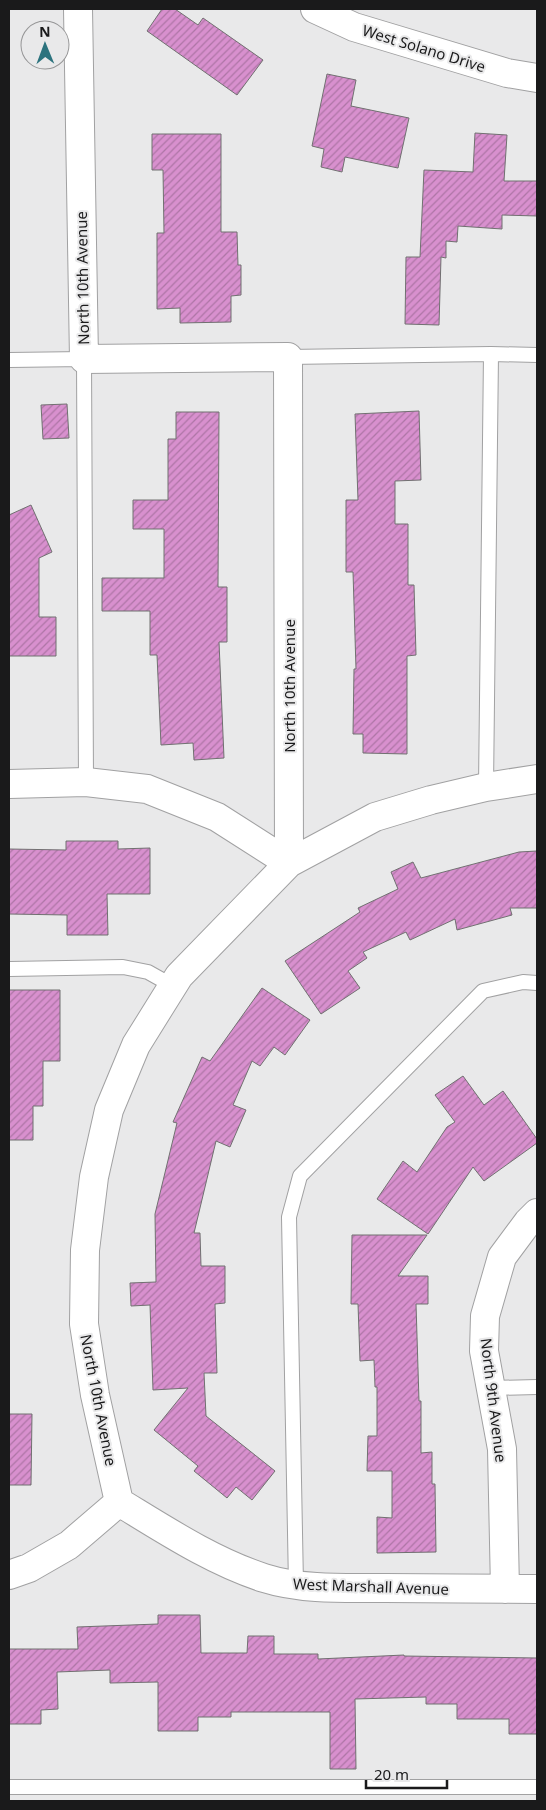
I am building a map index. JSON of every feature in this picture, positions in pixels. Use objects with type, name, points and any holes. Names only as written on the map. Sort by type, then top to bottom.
[{"type":"street","name":"North 10th Avenue","points":[[78,9],[84,360],[288,357],[289,862],[179,976],[136,1045],[109,1110],[94,1177],[85,1250],[84,1324],[95,1395],[119,1502]]},
{"type":"street","name":"West Solano Drive","points":[[314,9],[354,27],[507,73],[537,78]]},
{"type":"street","points":[[9,784],[86,782],[147,789],[217,817],[289,862],[375,817],[431,800],[486,787],[537,779]]},
{"type":"street","name":"North 9th Avenue","points":[[505,1589],[502,1449],[484,1351],[485,1316],[502,1257],[533,1218]]},
{"type":"street","points":[[9,1575],[30,1568],[70,1545],[119,1502]]},
{"type":"street","name":"West Marshall Avenue","points":[[119,1502],[173,1535],[222,1560],[264,1578],[296,1585],[335,1588],[537,1589]]},
{"type":"lane","points":[[486,787],[491,354]]},
{"type":"lane","points":[[288,357],[537,355]]},
{"type":"lane","points":[[9,360],[84,360],[86,782]]},
{"type":"lane","points":[[9,969],[123,967],[148,972],[173,986]]},
{"type":"lane","points":[[296,1585],[289,1217],[300,1176],[483,991],[523,982],[537,983]]},
{"type":"lane","points":[[491,1388],[537,1387]]},
{"type":"lane","points":[[9,1787],[537,1787]]},
{"type":"building","points":[[162,9],[175,9],[198,25],[203,18],[263,60],[237,95],[147,31]]},
{"type":"building","points":[[327,74],[356,80],[351,106],[409,118],[398,168],[345,157],[342,172],[321,167],[324,149],[312,146]]},
{"type":"building","points":[[475,133],[507,135],[504,181],[537,181],[537,216],[502,215],[502,229],[458,226],[457,242],[446,241],[446,258],[441,257],[439,325],[405,324],[406,257],[420,257],[424,170],[473,172]]},
{"type":"building","points":[[152,134],[221,134],[221,232],[237,232],[238,265],[241,265],[241,295],[231,296],[231,322],[180,323],[180,308],[157,309],[157,233],[164,233],[163,170],[152,170]]},
{"type":"building","points":[[67,404],[69,438],[43,439],[41,405]]},
{"type":"building","points":[[419,411],[421,480],[395,481],[395,524],[408,524],[408,585],[414,585],[416,655],[407,656],[407,754],[363,753],[363,734],[353,734],[354,669],[356,669],[353,572],[346,572],[346,500],[358,500],[355,414]]},
{"type":"building","points":[[176,412],[219,412],[218,587],[227,587],[227,642],[219,642],[224,758],[194,760],[193,743],[161,745],[157,655],[150,655],[150,611],[102,611],[102,578],[164,578],[164,529],[133,529],[133,500],[168,500],[168,439],[176,439]]},
{"type":"building","points":[[31,505],[52,552],[39,558],[39,617],[56,617],[56,656],[9,656],[9,515]]},
{"type":"building","points":[[66,841],[118,841],[118,849],[150,848],[150,894],[107,894],[108,935],[67,935],[67,915],[9,914],[9,849],[66,850]]},
{"type":"building","points":[[537,851],[537,908],[510,908],[512,915],[457,930],[455,919],[410,940],[406,932],[363,952],[367,958],[348,971],[360,988],[321,1014],[285,961],[360,912],[358,908],[398,889],[391,872],[413,862],[421,878],[519,852]]},
{"type":"building","points":[[262,988],[310,1020],[285,1055],[274,1047],[260,1066],[252,1061],[233,1105],[246,1110],[230,1147],[216,1141],[194,1233],[200,1233],[201,1266],[225,1266],[225,1303],[215,1304],[217,1373],[204,1373],[206,1416],[275,1471],[252,1500],[236,1487],[227,1498],[194,1471],[198,1466],[154,1430],[188,1388],[153,1390],[150,1305],[131,1306],[130,1283],[156,1282],[155,1214],[177,1123],[173,1122],[202,1057],[210,1061]]},
{"type":"building","points":[[9,990],[60,990],[60,1061],[43,1061],[43,1106],[33,1106],[33,1140],[9,1140]]},
{"type":"building","points":[[463,1076],[484,1105],[503,1091],[537,1139],[537,1143],[484,1181],[473,1167],[428,1234],[377,1199],[403,1161],[417,1172],[447,1127],[455,1122],[435,1095]]},
{"type":"building","points":[[352,1235],[427,1235],[398,1276],[428,1276],[428,1304],[416,1304],[419,1401],[421,1401],[421,1453],[432,1452],[432,1484],[435,1484],[436,1552],[377,1553],[377,1517],[392,1518],[392,1471],[367,1471],[368,1436],[377,1436],[377,1387],[375,1387],[374,1360],[360,1361],[358,1304],[351,1304]]},
{"type":"building","points":[[9,1414],[32,1414],[31,1485],[9,1485]]},
{"type":"building","points":[[158,1615],[200,1615],[201,1653],[247,1653],[248,1636],[274,1636],[274,1654],[318,1654],[318,1659],[404,1655],[537,1658],[537,1734],[509,1734],[509,1719],[457,1719],[457,1704],[426,1704],[426,1697],[355,1699],[356,1769],[330,1769],[330,1712],[231,1712],[231,1717],[198,1717],[198,1731],[158,1731],[158,1682],[110,1683],[110,1670],[57,1672],[58,1709],[41,1710],[41,1724],[9,1724],[9,1649],[78,1649],[77,1627],[158,1624]]}]
